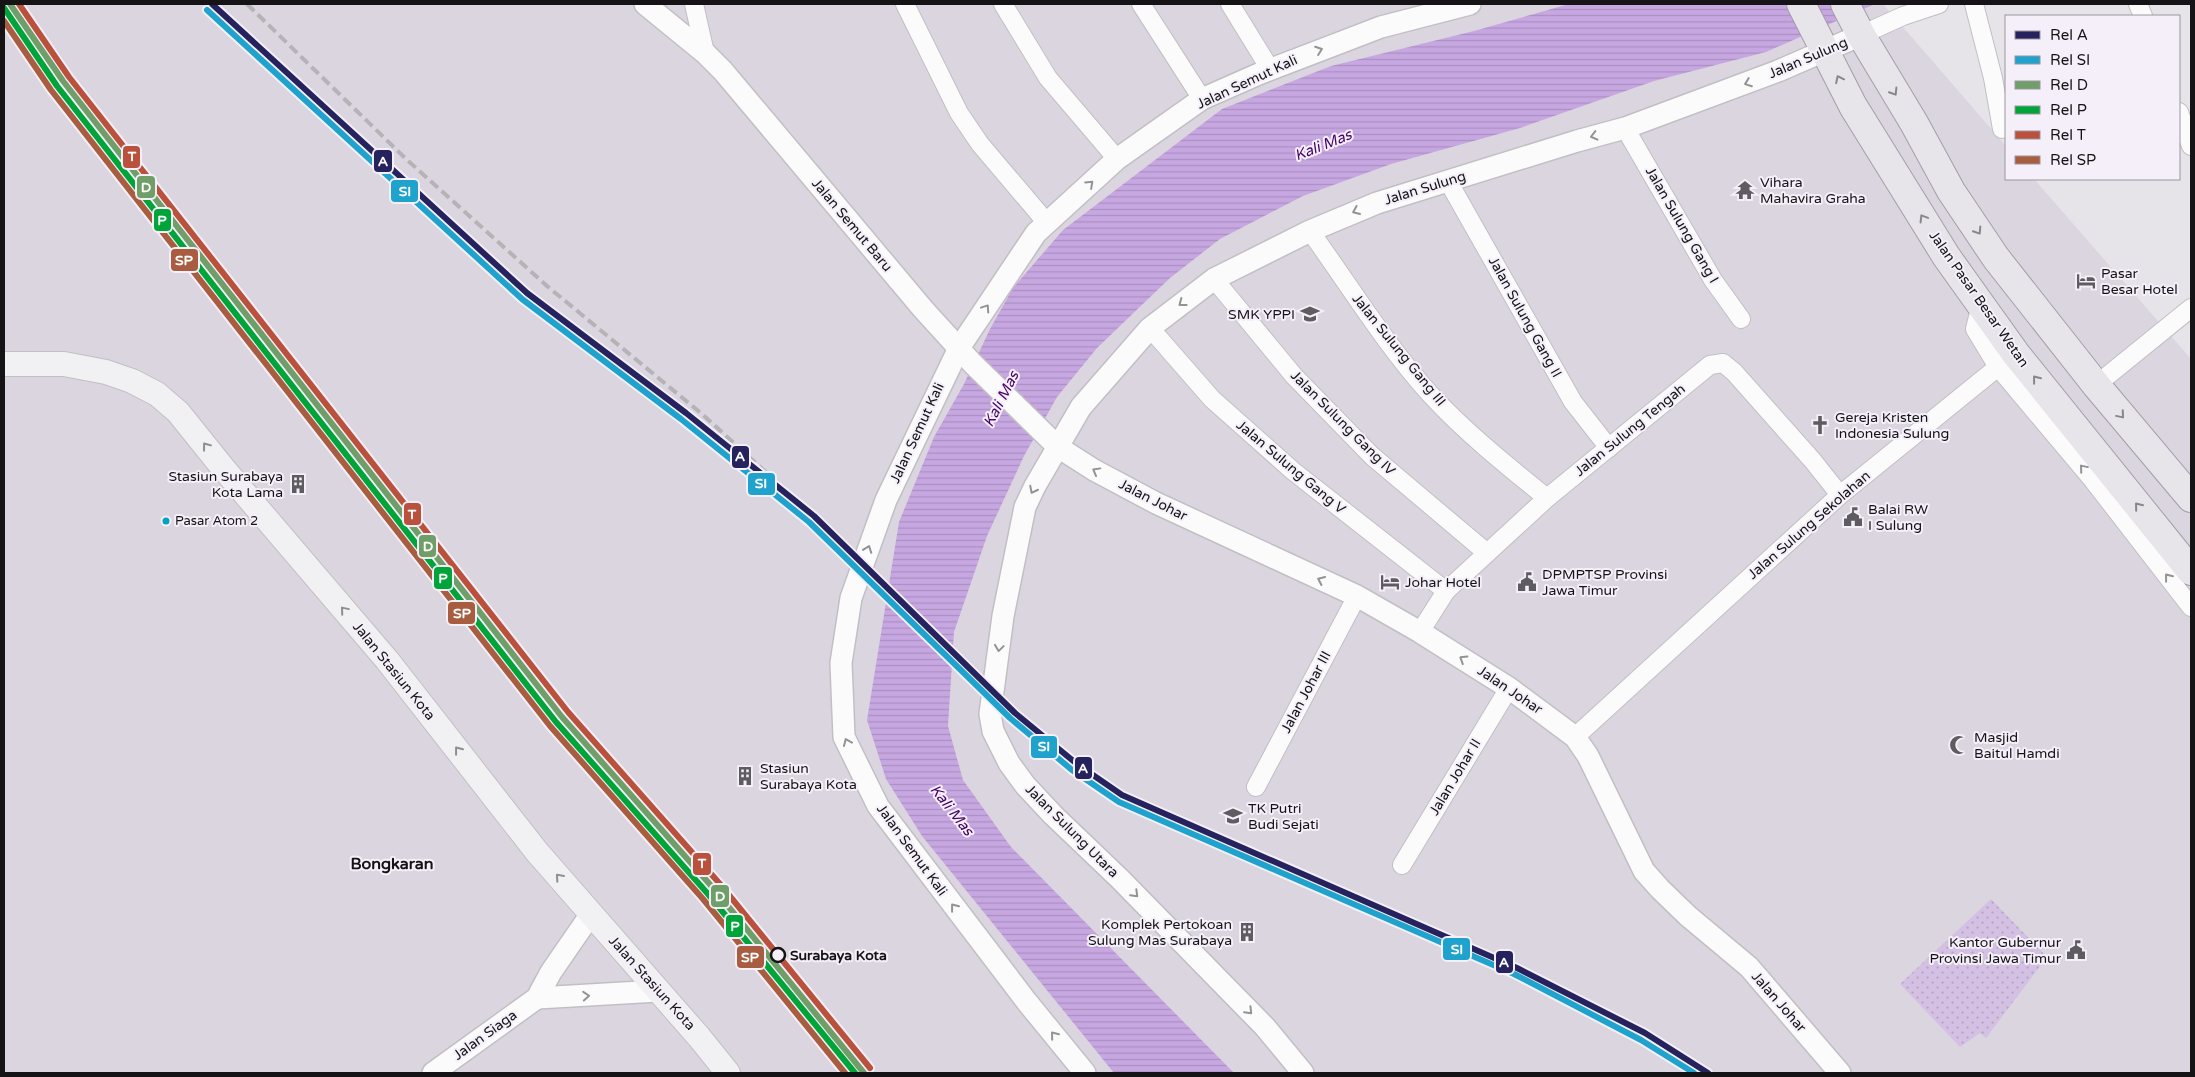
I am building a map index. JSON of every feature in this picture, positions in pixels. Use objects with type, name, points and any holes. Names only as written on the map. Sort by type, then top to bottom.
[{"type":"main road","name":"Jalan Pasar Besar Wetan","points":[[1801,4],[1853,106],[1877,148],[1946,256],[2154,541],[2191,571]]},
{"type":"main road","points":[[1852,19],[1914,123],[1951,191],[1996,258],[2096,385],[2191,498]]},
{"type":"main road","points":[[1877,148],[1882,130],[1888,125],[1894,122],[1914,123]]},
{"type":"main road","name":"Jalan Stasiun Kota","points":[[4,364],[64,364],[106,372],[132,381],[157,394],[178,412],[223,468],[387,660],[537,852],[728,1073]]},
{"type":"street","name":"Jalan Semut Baru","points":[[646,4],[705,53],[723,71],[917,302],[973,364],[1058,447]]},
{"type":"street","points":[[694,4],[705,53]]},
{"type":"street","points":[[905,4],[959,113],[980,144],[1047,223]]},
{"type":"street","points":[[1003,4],[1048,78],[1117,159]]},
{"type":"street","points":[[1141,4],[1202,100]]},
{"type":"street","points":[[1230,4],[1270,69]]},
{"type":"street","name":"Jalan Semut Kali","points":[[1085,1073],[1027,1002],[878,806],[844,737],[841,663],[851,598],[886,500],[959,348],[1036,234],[1117,159],[1202,100],[1270,69],[1432,8],[1470,4]]},
{"type":"street","points":[[1852,19],[1903,16],[1939,4]]},
{"type":"street","points":[[1974,4],[1993,78],[2002,129]]},
{"type":"street","name":"Jalan Sulung","points":[[1058,447],[1081,407],[1150,328],[1214,279],[1310,231],[1377,203],[1625,128],[1748,83],[1821,43],[1852,19]]},
{"type":"street","points":[[2180,115],[2191,146]]},
{"type":"street","name":"Jalan Sulung Gang I","points":[[1625,128],[1713,280],[1741,320]]},
{"type":"street","name":"Jalan Sulung Gang II","points":[[1448,181],[1573,402],[1609,448]]},
{"type":"street","name":"Jalan Sulung Gang III","points":[[1310,231],[1374,324],[1430,394],[1489,451],[1547,498]]},
{"type":"street","name":"Jalan Sulung Gang IV","points":[[1214,279],[1294,376],[1372,456],[1487,553]]},
{"type":"street","points":[[1981,305],[1975,329],[1998,367],[2092,479],[2154,541],[2191,607]]},
{"type":"street","points":[[2096,385],[2191,308]]},
{"type":"street","name":"Jalan Sulung Gang V","points":[[1150,328],[1212,399],[1226,412],[1293,471],[1446,591]]},
{"type":"street","name":"Jalan Sulung Tengah","points":[[1420,632],[1446,591],[1487,553],[1547,498],[1710,365],[1723,363],[1734,372],[1814,461],[1840,495]]},
{"type":"street","name":"Jalan Sulung Sekolahan","points":[[1575,737],[1840,495],[1998,367]]},
{"type":"street","name":"Jalan Johar","points":[[1058,447],[1094,470],[1156,503],[1357,596],[1420,632],[1509,688],[1575,737],[1588,756],[1644,870],[1660,889],[1688,916],[1749,967],[1840,1073]]},
{"type":"street","name":"Jalan Sulung Utara","points":[[1058,447],[1025,507],[1003,616],[990,714],[993,731],[1010,763],[1026,785],[1053,815],[1120,879],[1265,1027],[1303,1073]]},
{"type":"street","name":"Jalan Johar III","points":[[1256,787],[1357,596]]},
{"type":"street","name":"Jalan Johar II","points":[[1402,865],[1509,688]]},
{"type":"street","name":"Jalan Siaga","points":[[433,1073],[537,998],[551,972],[591,914]]},
{"type":"street","points":[[537,998],[658,991]]},
{"type":"shaded area","points":[[4,4],[1883,4],[2005,145],[2005,180],[2035,180],[2191,359],[2191,1073],[4,1073]]},
{"type":"shaded area","points":[[1991,899],[2047,957],[1986,1038],[1980,1033],[1960,1047],[1900,984]]},
{"type":"water","name":"Kali Mas","points":[[1569,4],[1875,4],[1766,52],[1654,81],[1520,128],[1391,164],[1303,196],[1220,239],[1170,278],[1097,348],[1057,397],[1024,456],[987,536],[954,632],[948,726],[963,780],[1011,847],[1234,1073],[1114,1073],[922,836],[886,779],[867,720],[899,522],[934,437],[964,384],[990,329],[1013,288],[1063,230],[1222,109],[1331,66],[1474,31]]},
{"type":"railway","points":[[247,4],[405,158],[547,286],[702,414],[814,516]]},
{"type":"rail line","name":"D","points":[[10,4],[63,81],[562,717],[714,889],[864,1073]]},
{"type":"rail line","name":"T","points":[[19,4],[69,77],[568,712],[720,884],[870,1068]]},
{"type":"rail line","name":"A","points":[[212,4],[527,293],[686,413],[814,516],[1015,713],[1077,764],[1122,795],[1517,968],[1645,1033],[1708,1073]]},
{"type":"rail line","name":"P","points":[[4,8],[57,86],[556,722],[708,894],[855,1073]]},
{"type":"rail line","name":"SI","points":[[207,10],[522,299],[681,419],[809,522],[1010,718],[1072,770],[1119,802],[1514,974],[1641,1040],[1694,1073]]},
{"type":"rail line","name":"SP","points":[[4,21],[51,90],[550,726],[703,899],[845,1073]]},
{"type":"place","name":"Vihara Mahavira Graha","points":[[1745,190]]},
{"type":"place","name":"Pasar Besar Hotel","points":[[2086,281]]},
{"type":"place","name":"SMK YPPI","points":[[1310,314]]},
{"type":"place","name":"Gereja Kristen Indonesia Sulung","points":[[1820,425]]},
{"type":"place","name":"Stasiun Surabaya Kota Lama","points":[[298,484]]},
{"type":"place","name":"Balai RW I Sulung","points":[[1853,517]]},
{"type":"place","name":"Pasar Atom 2","points":[[166,521]]},
{"type":"place","name":"Johar Hotel","points":[[1390,582]]},
{"type":"place","name":"DPMPTSP Provinsi Jawa Timur","points":[[1527,582]]},
{"type":"place","name":"Masjid Baitul Hamdi","points":[[1959,745]]},
{"type":"place","name":"Stasiun Surabaya Kota","points":[[745,776]]},
{"type":"place","name":"TK Putri Budi Sejati","points":[[1233,816]]},
{"type":"place","name":"Komplek Pertokoan Sulung Mas Surabaya","points":[[1247,932]]},
{"type":"place","name":"Kantor Gubernur Provinsi Jawa Timur","points":[[2076,950]]},
{"type":"place","name":"Surabaya Kota","points":[[778,955]]},
{"type":"district","name":"Bongkaran","points":[[392,864]]}]
